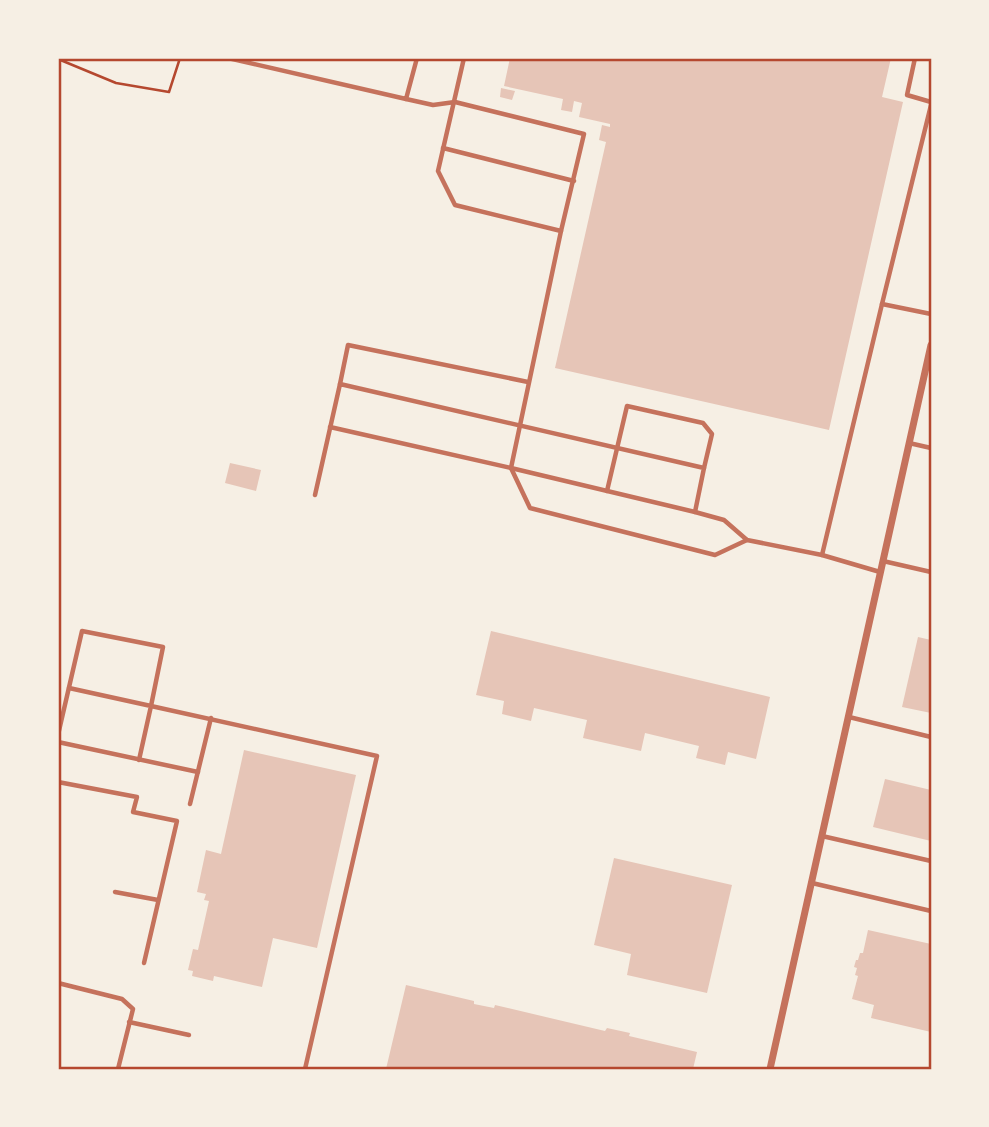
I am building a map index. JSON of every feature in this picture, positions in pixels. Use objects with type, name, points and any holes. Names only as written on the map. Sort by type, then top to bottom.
[{"type":"street","points":[[770,1069],[931,345]]},
{"type":"lane","points":[[228,58],[433,105],[454,102],[584,134],[511,468],[530,508],[715,555],[747,540]]},
{"type":"lane","points":[[406,99],[417,58]]},
{"type":"lane","points":[[464,58],[438,171],[455,205],[561,231]]},
{"type":"lane","points":[[822,555],[931,104],[906,95],[915,58]]},
{"type":"lane","points":[[443,148],[574,181]]},
{"type":"lane","points":[[882,304],[931,314]]},
{"type":"lane","points":[[315,495],[348,345],[528,382]]},
{"type":"lane","points":[[340,384],[704,468]]},
{"type":"lane","points":[[607,491],[626,406],[703,423],[712,434],[695,512]]},
{"type":"lane","points":[[330,427],[695,512],[724,520],[747,540],[822,555],[881,572]]},
{"type":"lane","points":[[909,443],[931,448]]},
{"type":"lane","points":[[883,561],[931,572]]},
{"type":"lane","points":[[58,735],[82,631],[163,647],[139,760]]},
{"type":"lane","points":[[69,688],[377,756],[305,1069]]},
{"type":"lane","points":[[849,717],[931,737]]},
{"type":"lane","points":[[190,804],[211,718]]},
{"type":"lane","points":[[58,742],[198,772]]},
{"type":"lane","points":[[58,782],[136,797],[133,811],[177,821],[144,963]]},
{"type":"lane","points":[[822,836],[931,861]]},
{"type":"lane","points":[[812,883],[931,911]]},
{"type":"lane","points":[[115,892],[158,900]]},
{"type":"lane","points":[[58,983],[122,999],[132,1009],[118,1069]]},
{"type":"lane","points":[[129,1022],[189,1035]]},
{"type":"path","points":[[58,59],[116,83],[169,92],[180,58]]},
{"type":"building","points":[[510,58],[891,58],[882,97],[903,102],[829,430],[555,368],[606,142],[599,140],[602,125],[610,127],[610,124],[579,117],[582,103],[574,101],[572,112],[561,110],[563,99],[504,86]]},
{"type":"building","points":[[501,88],[515,91],[512,100],[500,97]]},
{"type":"building","points":[[230,463],[261,470],[256,491],[225,483]]},
{"type":"building","points":[[491,631],[770,697],[756,759],[728,752],[725,765],[696,758],[699,746],[645,733],[641,751],[583,738],[587,720],[534,708],[531,721],[502,714],[504,701],[476,695]]},
{"type":"building","points":[[918,637],[931,640],[931,713],[902,707]]},
{"type":"building","points":[[244,750],[356,775],[317,948],[273,938],[262,987],[214,976],[213,981],[192,976],[193,971],[188,970],[193,949],[198,950],[209,901],[204,900],[206,894],[197,892],[206,850],[221,854]]},
{"type":"building","points":[[885,779],[931,790],[931,841],[873,827]]},
{"type":"building","points":[[614,858],[732,885],[707,993],[627,975],[631,954],[594,945]]},
{"type":"building","points":[[868,930],[931,944],[931,1032],[871,1018],[874,1005],[852,999],[858,976],[855,975],[857,968],[854,967],[860,953],[863,953]]},
{"type":"building","points":[[406,985],[474,1001],[474,1004],[494,1008],[495,1005],[605,1031],[607,1028],[630,1033],[629,1036],[697,1052],[693,1069],[386,1069]]}]
